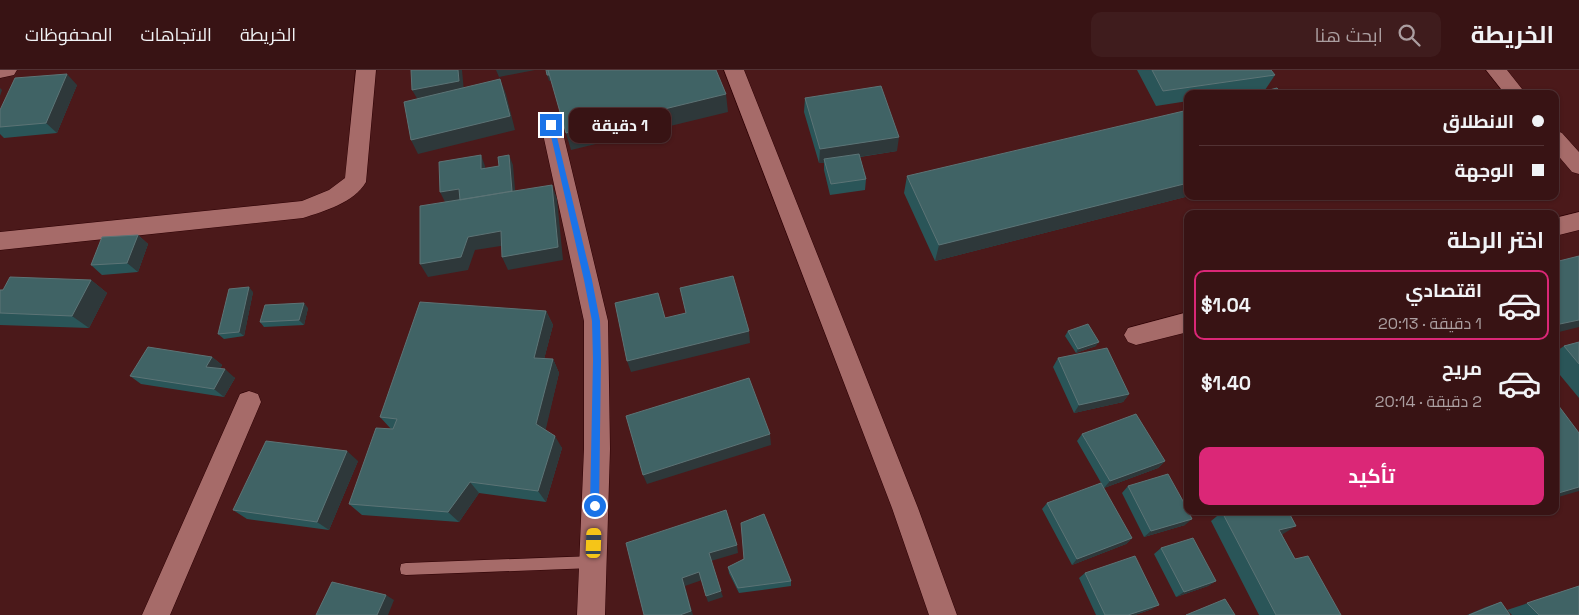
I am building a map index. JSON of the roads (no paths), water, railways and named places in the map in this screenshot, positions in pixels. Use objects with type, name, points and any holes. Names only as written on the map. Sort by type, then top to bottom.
[{"type":"street","points":[[0,71],[7,70]]},
{"type":"street","points":[[0,241],[304,209],[337,196],[355,182],[366,70]]},
{"type":"street","points":[[734,70],[905,508],[943,615]]},
{"type":"street","points":[[1496,70],[1513,90]]},
{"type":"street","points":[[551,125],[596,321],[597,449],[591,615]]},
{"type":"street","points":[[1559,143],[1579,166]]},
{"type":"street","points":[[1559,226],[1579,221]]},
{"type":"street","points":[[1136,336],[1184,323]]},
{"type":"street","points":[[156,615],[248,402]]},
{"type":"lane","points":[[406,569],[593,562]]}]
